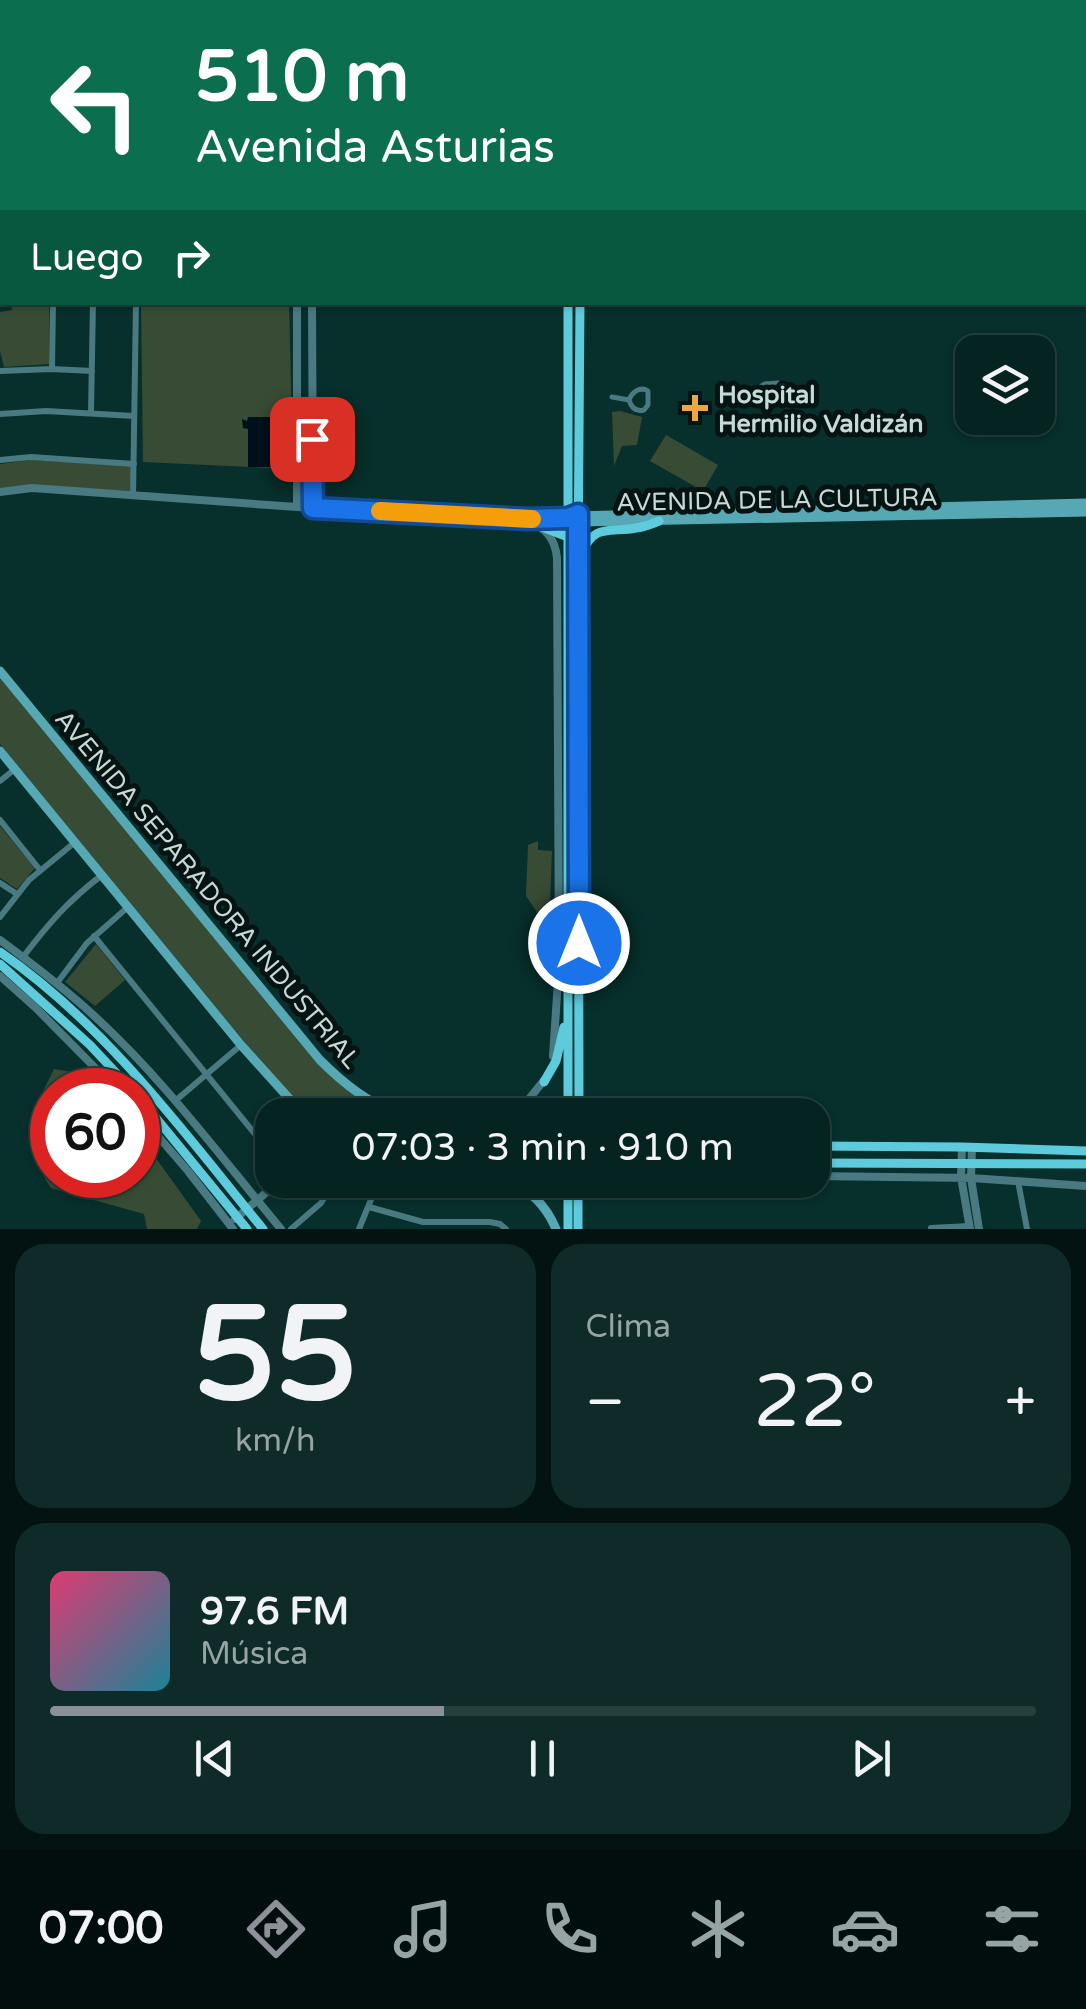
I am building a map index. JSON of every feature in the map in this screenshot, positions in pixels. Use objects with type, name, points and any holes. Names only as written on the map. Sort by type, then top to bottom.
[{"type":"main road","points":[[568,305],[578,566],[579,1098]]},
{"type":"main road","points":[[568,1098],[568,537],[575,518],[580,305]]},
{"type":"main road","name":"AVENIDA DE LA CULTURA","points":[[575,518],[660,521],[1086,503]]},
{"type":"main road","name":"AVENIDA DE LA CULTURA","points":[[575,518],[1086,512]]},
{"type":"main road","points":[[578,566],[587,541],[598,532],[641,528],[660,521]]},
{"type":"main road","points":[[542,527],[568,537]]},
{"type":"main road","name":"AVENIDA SEPARADORA INDUSTRIAL","points":[[0,671],[320,1060],[346,1086],[366,1098]]},
{"type":"main road","points":[[0,751],[289,1098]]},
{"type":"main road","points":[[0,952],[45,986],[126,1062],[247,1209],[254,1227],[231,1225],[188,1155],[160,1122]]},
{"type":"main road","points":[[0,964],[111,1068]]},
{"type":"main road","points":[[544,1082],[560,1049],[568,1004]]},
{"type":"main road","points":[[830,1146],[1086,1151]]},
{"type":"main road","points":[[188,1155],[200,1151]]},
{"type":"main road","points":[[830,1163],[1086,1164]]},
{"type":"main road","points":[[535,1198],[556,1229]]},
{"type":"main road","points":[[568,1198],[568,1229]]},
{"type":"main road","points":[[578,1198],[578,1229]]},
{"type":"street","points":[[52,369],[53,305]]},
{"type":"street","points":[[91,412],[93,305]]},
{"type":"street","points":[[132,496],[136,305]]},
{"type":"street","points":[[297,507],[298,305]]},
{"type":"street","points":[[312,305],[313,508]]},
{"type":"street","points":[[0,369],[92,371]]},
{"type":"street","points":[[755,404],[755,390],[778,383]]},
{"type":"street","points":[[635,391],[648,391],[644,410],[632,408],[629,400],[635,391]]},
{"type":"street","points":[[612,397],[629,400]]},
{"type":"street","points":[[0,414],[46,411],[134,416]]},
{"type":"street","points":[[0,460],[30,457],[134,464]]},
{"type":"street","points":[[0,492],[32,488],[313,508],[575,518]]},
{"type":"street","points":[[528,519],[553,539],[557,558],[559,816],[555,1042],[544,1082],[530,1098]]},
{"type":"street","points":[[0,781],[15,769]]},
{"type":"street","points":[[0,820],[40,870]]},
{"type":"street","points":[[0,916],[40,870],[75,842]]},
{"type":"street","points":[[24,958],[51,920],[102,874]]},
{"type":"street","points":[[0,883],[17,894]]},
{"type":"street","points":[[57,983],[94,936],[128,907]]},
{"type":"street","points":[[94,936],[255,1134]]},
{"type":"street","points":[[0,940],[57,983],[120,1041],[280,1229]]},
{"type":"street","points":[[0,976],[96,1068]]},
{"type":"street","points":[[175,1101],[241,1045]]},
{"type":"street","points":[[160,1139],[231,1225],[258,1198]]},
{"type":"street","points":[[932,1228],[969,1228],[967,1147]]},
{"type":"street","points":[[830,1176],[966,1177],[1086,1186]]},
{"type":"street","points":[[966,1177],[980,1229]]},
{"type":"street","points":[[1018,1181],[1027,1229]]},
{"type":"street","points":[[291,1229],[325,1198]]},
{"type":"street","points":[[359,1229],[372,1198]]},
{"type":"street","points":[[369,1207],[423,1222],[490,1222],[506,1229]]},
{"type":"green space","points":[[11,305],[49,305],[49,364],[4,367],[0,312],[12,310]]},
{"type":"green space","points":[[141,305],[289,305],[293,469],[143,462]]},
{"type":"green space","points":[[612,412],[642,417],[637,445],[622,446],[614,466]]},
{"type":"green space","points":[[666,435],[718,465],[703,491],[650,461]]},
{"type":"green space","points":[[32,460],[132,466],[130,491],[25,485],[0,489],[0,464]]},
{"type":"green space","points":[[0,671],[327,1073],[359,1098],[291,1098],[0,744]]},
{"type":"green space","points":[[0,826],[35,868],[17,889],[0,878]]},
{"type":"green space","points":[[538,841],[538,850],[552,851],[549,931],[543,931],[543,921],[526,896],[528,845]]},
{"type":"green space","points":[[96,944],[125,980],[95,1006],[65,982]]},
{"type":"green space","points":[[160,1164],[201,1221],[197,1229],[147,1229],[144,1214],[87,1198],[160,1198]]},
{"type":"water","points":[[248,417],[272,417],[271,467],[248,467],[248,429],[243,428],[242,419],[247,421]]},
{"type":"slow traffic","points":[[380,511],[532,519]]},
{"type":"place","name":"Hospital Hermilio Valdizán","points":[[695,408]]},
{"type":"route","points":[[312,439],[313,508],[528,519],[578,514],[579,943]]}]
